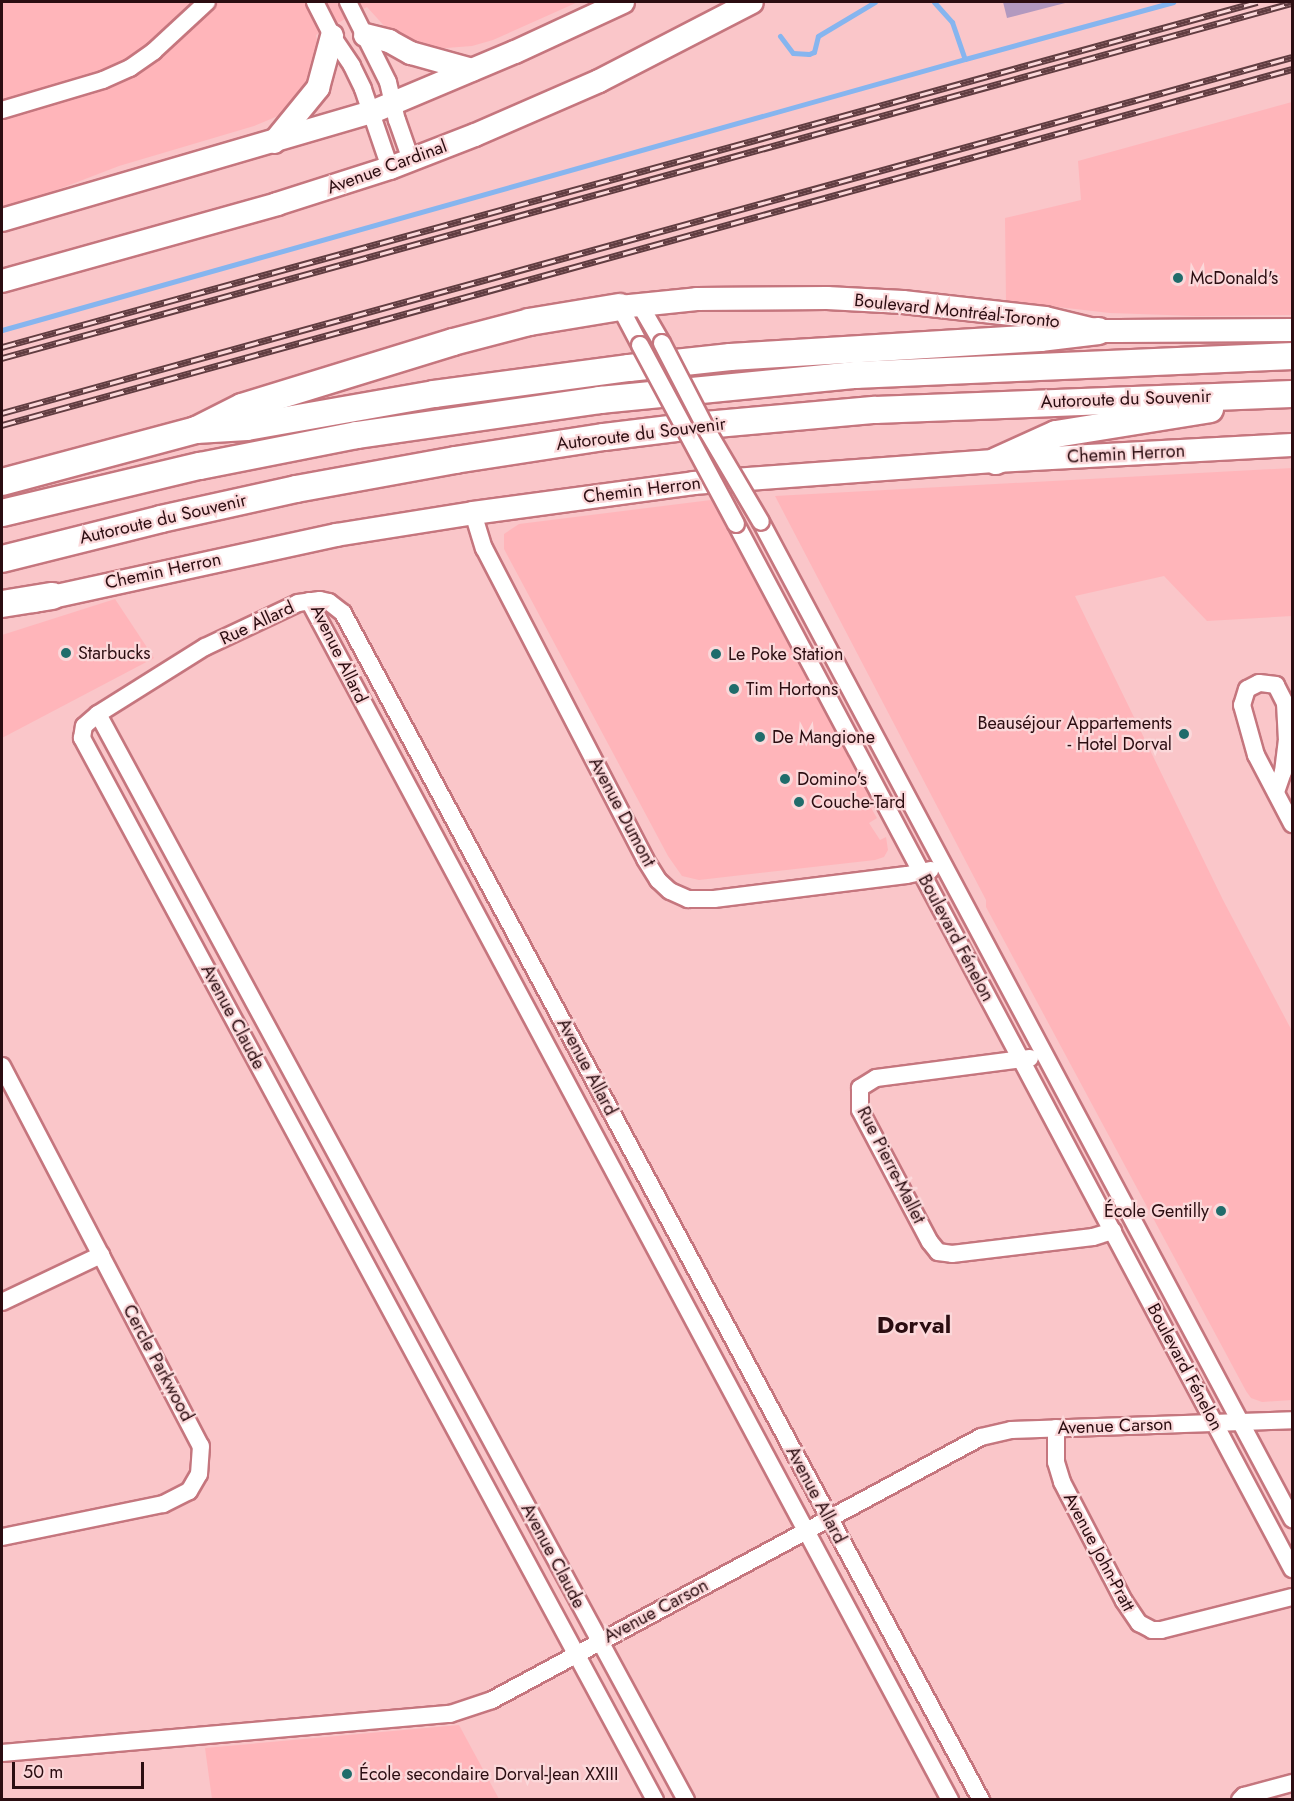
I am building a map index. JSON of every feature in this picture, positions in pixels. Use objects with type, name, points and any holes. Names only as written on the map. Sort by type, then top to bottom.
[{"type":"highway","points":[[2,482],[196,430],[242,407],[453,342],[530,322],[630,306]]},
{"type":"highway","points":[[196,430],[246,427],[434,394],[628,368],[753,355],[1040,338],[1099,331]]},
{"type":"highway","name":"Autoroute du Souvenir","points":[[2,513],[200,466],[357,435],[631,396],[896,372],[1293,356]]},
{"type":"highway","points":[[996,461],[1056,434],[1144,421],[1291,394]]},
{"type":"highway","name":"Autoroute du Souvenir","points":[[2,559],[150,521],[296,489],[455,460],[604,437],[704,425],[875,410],[1291,394]]},
{"type":"highway","points":[[2,604],[52,596]]},
{"type":"main road","points":[[2,220],[372,112],[623,2]]},
{"type":"main road","name":"Avenue Cardinal","points":[[2,281],[257,210],[390,168],[599,81],[752,2]]},
{"type":"main road","points":[[365,35],[389,41],[411,53],[472,70]]},
{"type":"main road","points":[[274,142],[318,88],[332,36]]},
{"type":"main road","name":"Boulevard Montréal-Toronto","points":[[630,306],[762,297],[851,299],[1045,318],[1099,331],[1293,330]]},
{"type":"main road","name":"Chemin Herron","points":[[2,611],[52,596],[336,535],[473,513],[706,481],[996,461],[1293,446]]},
{"type":"street","points":[[315,2],[332,36],[352,66],[372,112],[390,168]]},
{"type":"street","points":[[348,2],[388,82],[411,160]]},
{"type":"street","points":[[2,110],[103,80],[130,68],[154,51],[202,4]]},
{"type":"street","name":"Boulevard Fénelon","points":[[630,306],[662,344],[708,432],[761,522],[1293,1519]]},
{"type":"street","name":"Boulevard Fénelon","points":[[630,306],[640,345],[1293,1569]]},
{"type":"street","name":"Avenue Dumont","points":[[473,513],[484,548],[645,859],[658,880],[670,891],[688,899],[714,899],[920,873],[942,864]]},
{"type":"street","name":"Rue Allard","points":[[205,647],[281,609],[309,601]]},
{"type":"street","name":"Avenue Allard","points":[[309,601],[329,602],[343,613],[981,1800]]},
{"type":"street","name":"Avenue Allard","points":[[309,601],[950,1800]]},
{"type":"street","name":"Avenue Claude","points":[[205,647],[98,714],[84,726],[82,738],[656,1800]]},
{"type":"street","points":[[1276,792],[1283,772],[1287,741],[1285,702],[1276,685],[1259,683],[1247,689],[1242,705],[1256,755],[1293,824]]},
{"type":"street","name":"Avenue Claude","points":[[98,714],[686,1800]]},
{"type":"street","points":[[483,927],[505,915]]},
{"type":"street","name":"Rue Pierre-Mallet","points":[[1046,1056],[876,1078],[860,1088],[860,1110],[930,1242],[939,1252],[952,1254],[1093,1237],[1113,1231]]},
{"type":"street","name":"Cercle Parkwood","points":[[2,1066],[201,1446],[200,1474],[189,1491],[163,1504],[2,1537]]},
{"type":"street","points":[[638,1217],[661,1205]]},
{"type":"street","points":[[2,1302],[101,1255]]},
{"type":"street","points":[[398,1323],[421,1311]]},
{"type":"street","name":"Avenue Carson","points":[[2,1753],[450,1714],[492,1700],[981,1437],[1011,1430],[1293,1420]]},
{"type":"street","name":"Avenue John-Pratt","points":[[1056,1428],[1056,1462],[1062,1482],[1124,1601],[1139,1623],[1152,1630],[1161,1630],[1293,1597]]},
{"type":"street","points":[[1240,1800],[1251,1793],[1293,1783]]},
{"type":"shaded area","points":[[2,2],[578,2],[493,40],[472,46],[433,49],[416,46],[387,29],[367,7],[316,35],[319,52],[317,70],[296,105],[278,116],[254,126],[119,166],[2,211]]},
{"type":"shaded area","points":[[1003,2],[1069,2],[1007,18]]},
{"type":"shaded area","points":[[1292,102],[1292,315],[1196,316],[1110,313],[1006,301],[1005,218],[1081,200],[1078,161]]},
{"type":"shaded area","points":[[1292,468],[1292,616],[1207,621],[1164,576],[1075,596],[1223,900],[1292,1031],[1292,1400],[1262,1402],[1251,1398],[1246,1391],[986,907],[986,900],[775,496]]},
{"type":"shaded area","points":[[711,500],[874,805],[870,806],[877,818],[869,823],[880,840],[886,837],[888,850],[884,857],[875,860],[699,880],[682,876],[668,856],[504,549],[504,534],[519,524]]},
{"type":"shaded area","points":[[115,599],[154,658],[2,738],[2,635]]},
{"type":"shaded area","name":"École secondaire Dorval-Jean XXIII","points":[[459,1725],[499,1799],[212,1799],[205,1748]]},
{"type":"waterway","points":[[780,36],[793,53],[809,54],[814,52],[818,36],[875,2]]},
{"type":"waterway","points":[[934,2],[952,22],[965,59],[1173,2]]},
{"type":"waterway","points":[[2,330],[965,59]]},
{"type":"railway","points":[[2,347],[1257,2]]},
{"type":"railway","points":[[2,358],[1292,3]]},
{"type":"railway","points":[[2,413],[1292,57]]},
{"type":"railway","points":[[2,425],[1292,69]]},
{"type":"place","name":"McDonald's","points":[[1178,278]]},
{"type":"place","name":"Starbucks","points":[[66,653]]},
{"type":"place","name":"Le Poke Station","points":[[716,654]]},
{"type":"place","name":"Tim Hortons","points":[[734,689]]},
{"type":"place","name":"Beauséjour Appartements - Hotel Dorval","points":[[1184,734]]},
{"type":"place","name":"De Mangione","points":[[760,737]]},
{"type":"place","name":"Domino's","points":[[785,779]]},
{"type":"place","name":"Couche-Tard","points":[[799,802]]},
{"type":"place","name":"École Gentilly","points":[[1221,1211]]},
{"type":"place","name":"École secondaire Dorval-Jean XXIII","points":[[347,1774]]},
{"type":"district","name":"Dorval","points":[[914,1325]]}]
